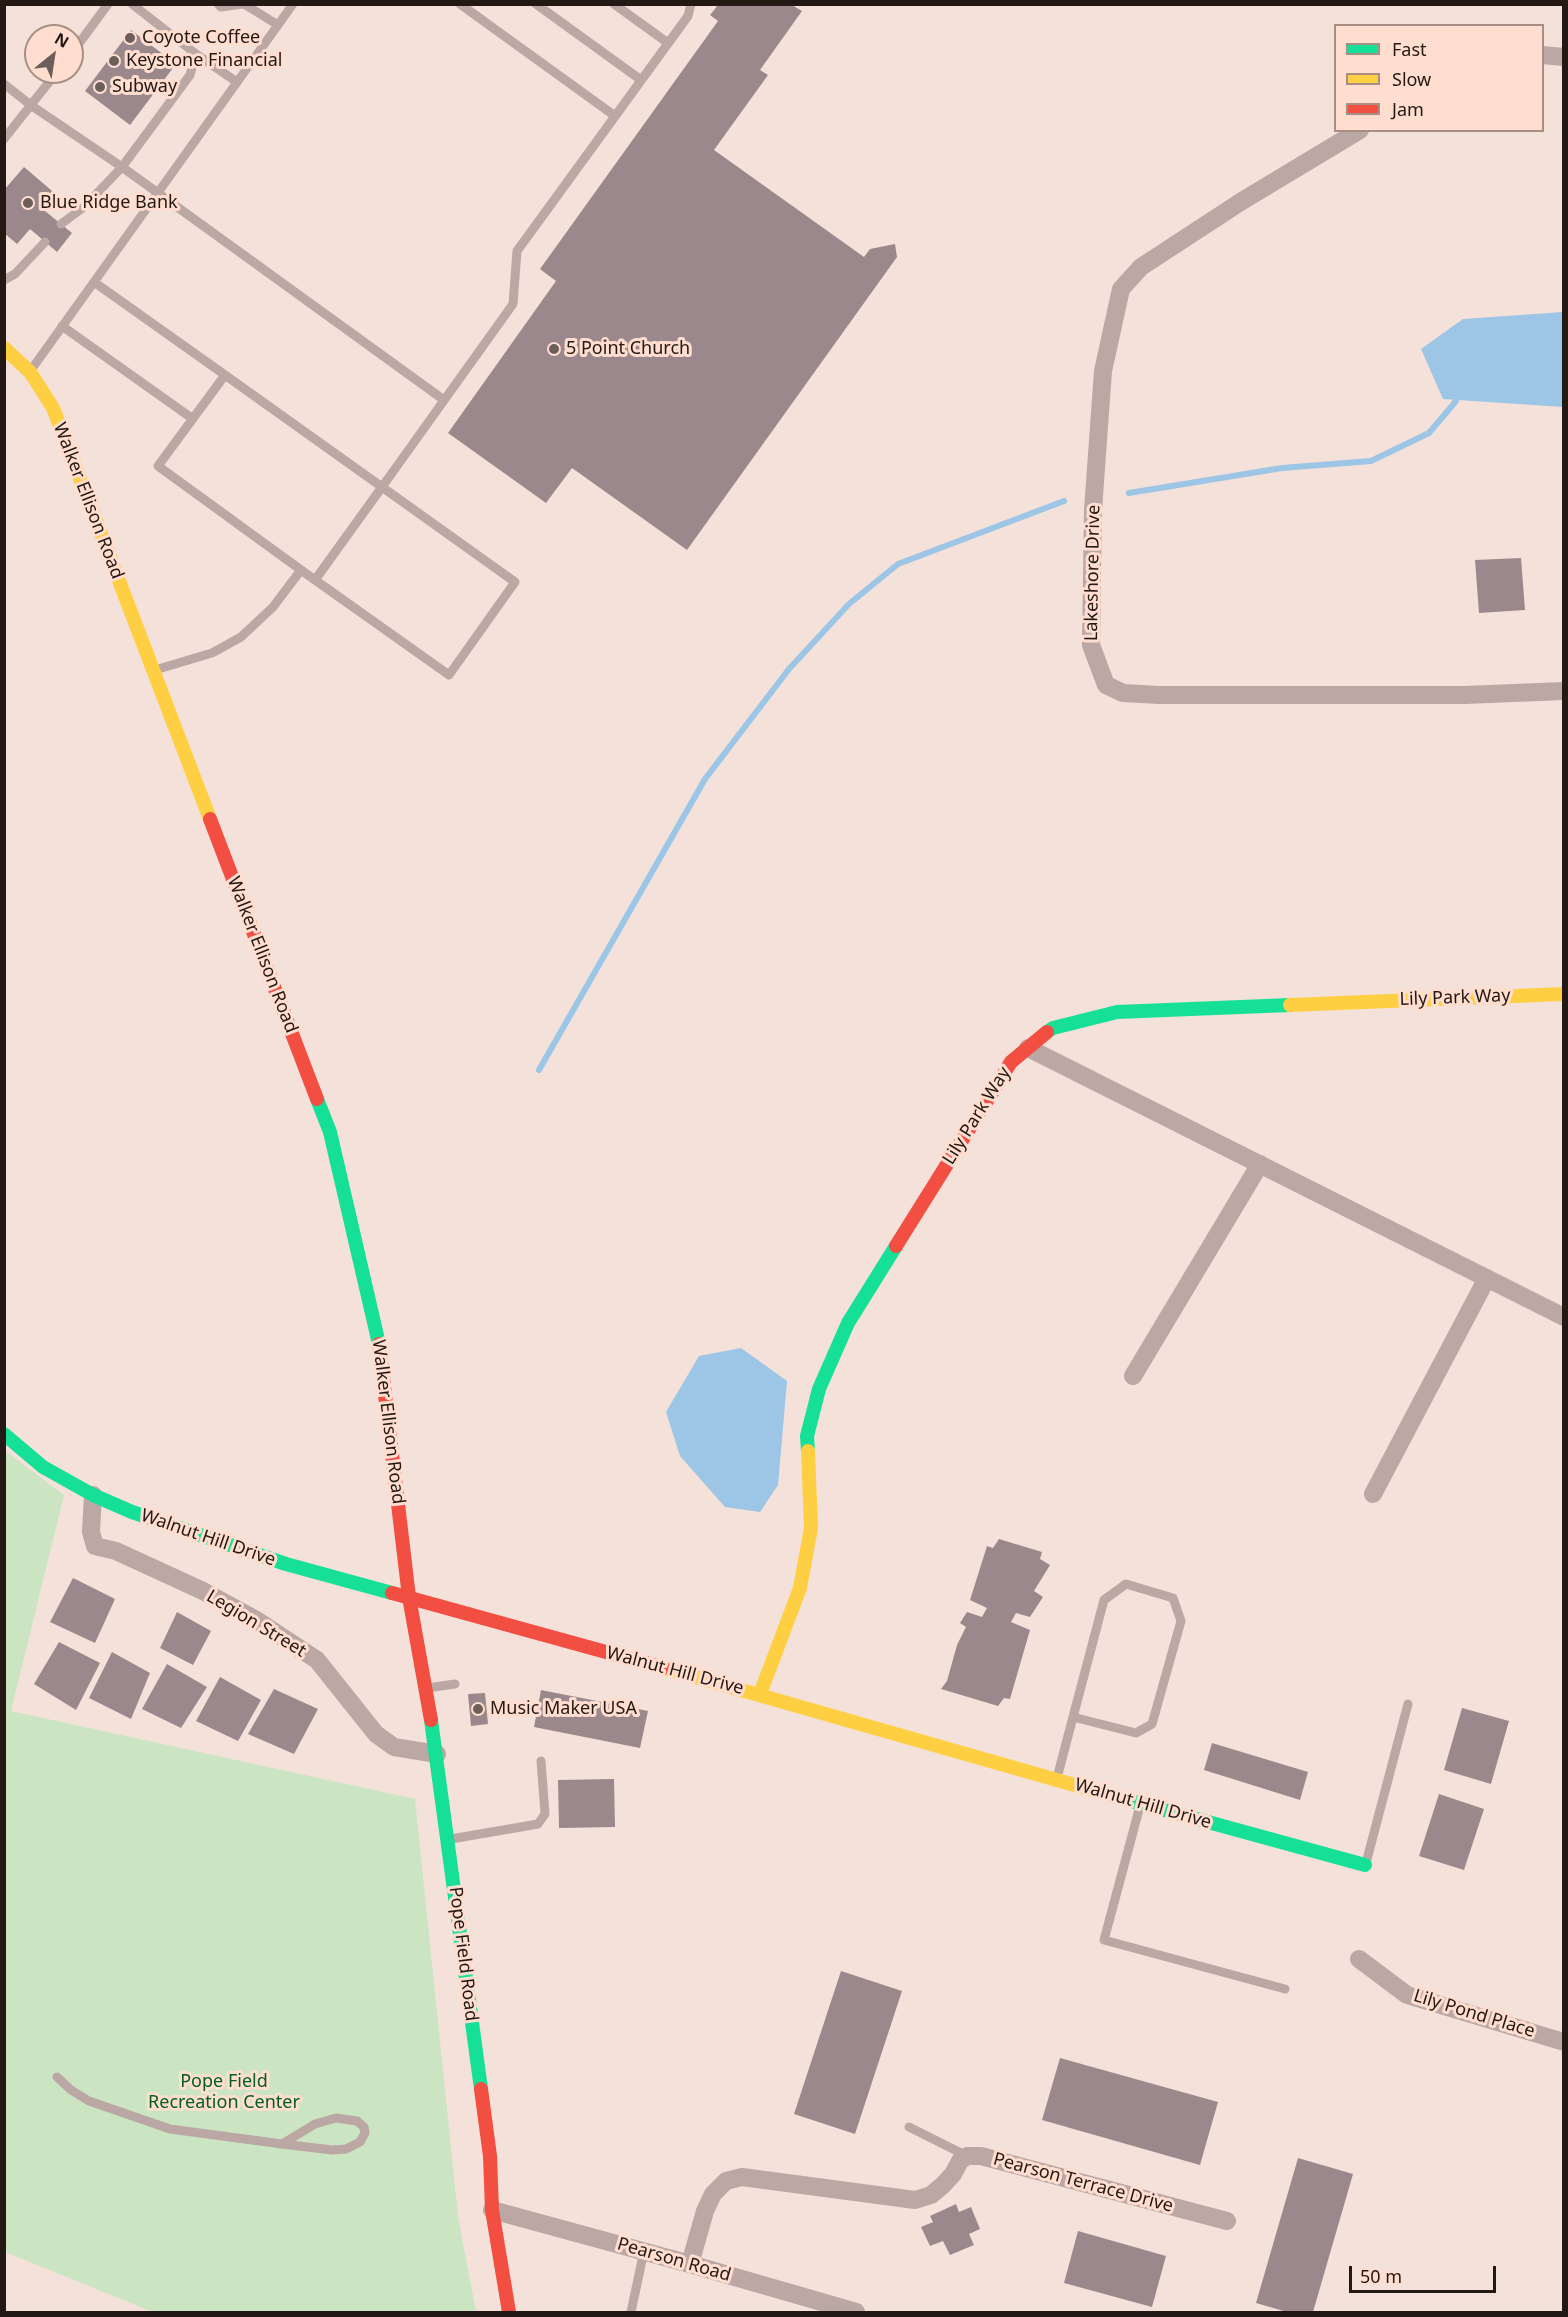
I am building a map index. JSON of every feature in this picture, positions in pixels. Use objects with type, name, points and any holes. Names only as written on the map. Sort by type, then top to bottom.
[{"type":"street","points":[[1544,55],[1563,57]]},
{"type":"street","name":"Lakeshore Drive","points":[[1357,132],[1242,201],[1141,267],[1121,289],[1103,371],[1093,510],[1091,645],[1106,685],[1123,693],[1465,695],[1563,691]]},
{"type":"street","name":"Walker Ellison Road","points":[[4,348],[30,372],[53,408],[330,1132],[380,1347],[409,1597]]},
{"type":"street","name":"Lily Park Way","points":[[760,1694],[800,1588],[811,1528],[807,1436],[819,1389],[848,1323],[1011,1062],[1053,1028],[1117,1012],[1563,994]]},
{"type":"street","points":[[1028,1048],[1563,1317]]},
{"type":"street","points":[[1133,1376],[1260,1164]]},
{"type":"street","points":[[1373,1494],[1488,1278]]},
{"type":"street","name":"Walnut Hill Drive","points":[[4,1434],[43,1467],[93,1495],[132,1512],[265,1557],[1365,1865]]},
{"type":"street","name":"Legion Street","points":[[93,1495],[91,1532],[95,1546],[116,1551],[203,1591],[258,1621],[316,1660],[376,1734],[394,1747],[438,1754]]},
{"type":"street","name":"Pope Field Road","points":[[409,1597],[438,1754],[490,2156],[492,2210],[509,2313]]},
{"type":"street","name":"Lily Pond Place","points":[[1359,1959],[1407,1995],[1563,2042]]},
{"type":"street","name":"Pearson Terrace Drive","points":[[690,2264],[705,2211],[713,2193],[726,2181],[742,2177],[915,2200],[931,2195],[943,2186],[960,2161],[967,2156],[981,2156],[1227,2222]]},
{"type":"street","name":"Pearson Road","points":[[492,2210],[690,2264],[856,2313]]},
{"type":"lane","points":[[84,37],[108,4]]},
{"type":"lane","points":[[132,4],[196,54],[237,82]]},
{"type":"lane","points":[[218,4],[221,7],[244,4],[278,26]]},
{"type":"lane","points":[[30,372],[293,4]]},
{"type":"lane","points":[[460,4],[615,116]]},
{"type":"lane","points":[[536,4],[641,80]]},
{"type":"lane","points":[[614,4],[668,44]]},
{"type":"lane","points":[[315,580],[513,304],[517,251],[688,16],[691,4]]},
{"type":"lane","points":[[61,224],[84,207],[122,167],[189,75],[196,54]]},
{"type":"lane","points":[[4,84],[444,400]]},
{"type":"lane","points":[[4,139],[48,84]]},
{"type":"lane","points":[[4,280],[15,274],[45,242]]},
{"type":"lane","points":[[94,282],[225,375],[515,582],[449,675],[158,466],[225,375]]},
{"type":"lane","points":[[62,326],[193,419]]},
{"type":"lane","points":[[153,670],[212,653],[241,636],[273,607],[302,570]]},
{"type":"lane","points":[[1056,1780],[1104,1600],[1126,1584],[1173,1598],[1181,1621],[1152,1724],[1136,1733],[1073,1718]]},
{"type":"lane","points":[[424,1688],[455,1684]]},
{"type":"lane","points":[[1365,1865],[1408,1704]]},
{"type":"lane","points":[[448,1840],[538,1824],[545,1814],[541,1761]]},
{"type":"lane","points":[[1141,1804],[1104,1940],[1285,1989]]},
{"type":"lane","points":[[57,2077],[71,2090],[89,2101],[170,2129],[282,2144],[332,2150],[346,2149],[360,2142],[365,2133],[364,2127],[357,2121],[336,2118],[315,2124],[282,2144]]},
{"type":"lane","points":[[909,2127],[967,2156]]},
{"type":"lane","points":[[631,2313],[644,2251]]},
{"type":"green space","name":"Pope Field Recreation Center","points":[[4,1450],[64,1495],[11,1711],[415,1799],[458,2216],[476,2312],[153,2312],[5,2252]]},
{"type":"water","points":[[1563,312],[1563,407],[1443,399],[1421,349],[1463,319]]},
{"type":"water","points":[[741,1348],[787,1381],[778,1485],[760,1512],[725,1507],[680,1456],[666,1412],[699,1356]]},
{"type":"building","points":[[718,5],[792,5],[802,11],[760,70],[768,75],[714,150],[864,257],[870,249],[895,244],[897,257],[687,550],[572,468],[546,503],[448,433],[556,281],[540,269],[718,21],[710,15]]},
{"type":"building","points":[[131,30],[176,64],[130,125],[85,91]]},
{"type":"building","name":"Blue Ridge Bank","points":[[24,167],[58,196],[45,211],[72,233],[57,252],[30,229],[17,244],[4,233],[4,190]]},
{"type":"building","points":[[1521,558],[1525,610],[1479,613],[1475,560]]},
{"type":"building","points":[[999,1539],[1042,1552],[1040,1559],[1050,1565],[1034,1591],[1043,1597],[1030,1617],[1016,1613],[1011,1622],[1030,1630],[1010,1699],[1004,1698],[998,1706],[941,1689],[947,1681],[957,1645],[966,1627],[960,1623],[967,1612],[982,1617],[987,1608],[970,1600],[987,1546],[993,1548]]},
{"type":"building","points":[[73,1578],[115,1599],[95,1643],[50,1622]]},
{"type":"building","points":[[177,1612],[211,1631],[193,1665],[160,1648]]},
{"type":"building","points":[[59,1642],[100,1663],[76,1710],[34,1684]]},
{"type":"building","points":[[112,1652],[150,1673],[131,1719],[89,1698]]},
{"type":"building","points":[[167,1664],[207,1687],[181,1728],[142,1709]]},
{"type":"building","points":[[220,1677],[261,1700],[238,1741],[196,1721]]},
{"type":"building","points":[[274,1689],[318,1709],[294,1754],[248,1734]]},
{"type":"building","points":[[541,1690],[648,1711],[640,1748],[534,1727]]},
{"type":"building","name":"Music Maker USA","points":[[485,1693],[488,1724],[471,1726],[468,1694]]},
{"type":"building","points":[[1462,1708],[1509,1721],[1491,1784],[1444,1770]]},
{"type":"building","points":[[1212,1743],[1308,1772],[1300,1800],[1204,1770]]},
{"type":"building","points":[[614,1779],[615,1827],[559,1828],[558,1780]]},
{"type":"building","points":[[1439,1794],[1484,1809],[1464,1870],[1419,1856]]},
{"type":"building","points":[[841,1971],[902,1991],[855,2134],[794,2114]]},
{"type":"building","points":[[1060,2058],[1218,2102],[1200,2165],[1042,2120]]},
{"type":"building","points":[[1298,2158],[1353,2174],[1313,2312],[1287,2312],[1256,2303]]},
{"type":"building","points":[[956,2204],[959,2212],[971,2207],[980,2229],[969,2234],[974,2245],[950,2255],[943,2241],[930,2246],[921,2227],[933,2222],[930,2216]]},
{"type":"building","points":[[1078,2231],[1166,2256],[1152,2307],[1064,2283]]},
{"type":"waterway","points":[[1129,493],[1282,468],[1371,461],[1429,433],[1456,401]]},
{"type":"waterway","points":[[539,1070],[705,779],[789,669],[849,604],[898,564],[1064,501]]},
{"type":"traffic: fast","points":[[1047,1032],[1053,1028],[1117,1012],[1290,1005]]},
{"type":"traffic: fast","points":[[317,1099],[330,1132],[379,1344]]},
{"type":"traffic: fast","points":[[808,1451],[807,1436],[819,1389],[848,1323],[896,1246]]},
{"type":"traffic: fast","points":[[4,1434],[43,1467],[93,1495],[132,1512],[286,1564],[392,1593]]},
{"type":"traffic: fast","points":[[431,1720],[481,2089]]},
{"type":"traffic: fast","points":[[1113,1796],[1365,1865]]},
{"type":"traffic: slow","points":[[4,348],[30,372],[53,408],[210,819]]},
{"type":"traffic: slow","points":[[1290,1005],[1564,994]]},
{"type":"traffic: slow","points":[[760,1694],[800,1588],[811,1528],[808,1451]]},
{"type":"traffic: slow","points":[[664,1668],[1113,1796]]},
{"type":"traffic: jam","points":[[210,819],[317,1099]]},
{"type":"traffic: jam","points":[[896,1246],[1011,1062],[1047,1032]]},
{"type":"traffic: jam","points":[[379,1344],[409,1597],[431,1720]]},
{"type":"traffic: jam","points":[[392,1593],[664,1668]]},
{"type":"traffic: jam","points":[[481,2089],[490,2156],[492,2210],[509,2312]]},
{"type":"place","name":"Coyote Coffee","points":[[130,38]]},
{"type":"place","name":"Keystone Financial","points":[[114,61]]},
{"type":"place","name":"Subway","points":[[100,87]]},
{"type":"place","name":"Blue Ridge Bank","points":[[28,203]]},
{"type":"place","name":"5 Point Church","points":[[554,349]]},
{"type":"place","name":"Music Maker USA","points":[[478,1709]]}]
